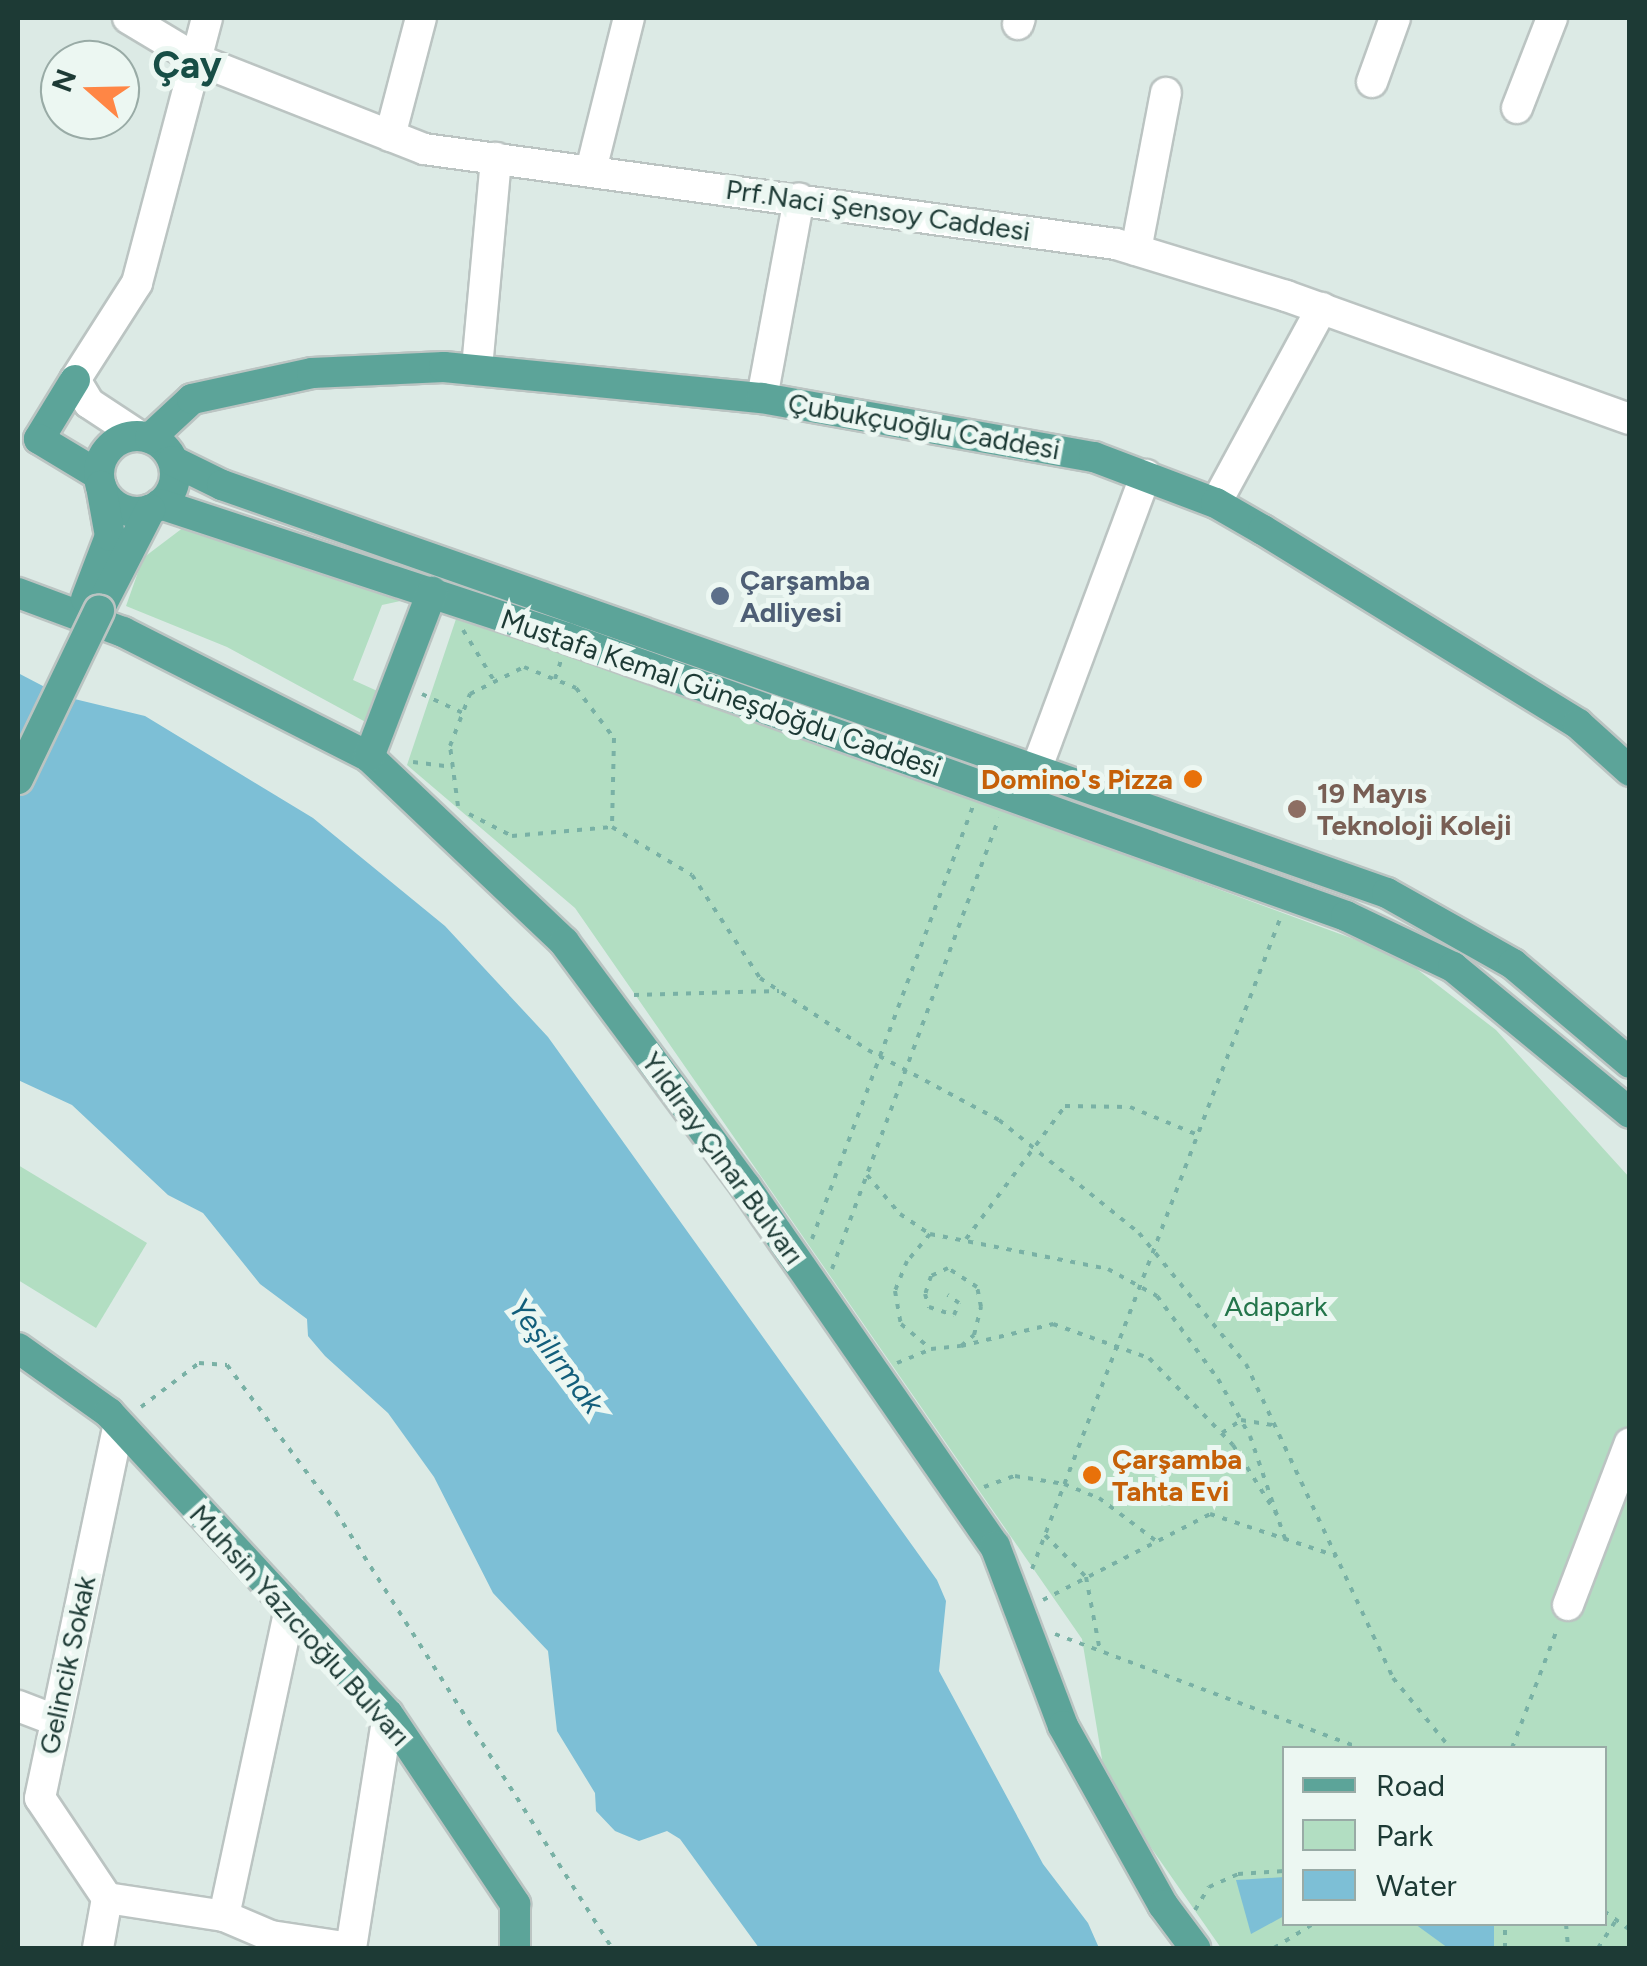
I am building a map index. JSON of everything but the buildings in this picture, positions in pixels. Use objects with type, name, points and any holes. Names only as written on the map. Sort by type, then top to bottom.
[{"type":"main road","name":"Çubukçuoğlu Caddesi","points":[[134,439],[192,399],[312,372],[477,368],[762,398],[1094,456],[1216,503],[1578,724],[1630,771]]},
{"type":"main road","points":[[28,435],[75,380]]},
{"type":"main road","points":[[18,738],[92,605],[174,484],[173,461],[134,439],[28,435]]},
{"type":"main road","points":[[28,435],[100,481],[116,505],[155,507]]},
{"type":"main road","points":[[18,779],[92,605],[110,536],[100,481],[134,439]]},
{"type":"main road","name":"Mustafa Kemal Güneşdoğdu Caddesi","points":[[173,461],[222,485],[1388,894],[1513,964],[1630,1063]]},
{"type":"main road","name":"Mustafa Kemal Güneşdoğdu Caddesi","points":[[155,507],[437,594],[1289,895],[1453,967],[1626,1104]]},
{"type":"main road","name":"Yıldıray Çınar Bulvarı","points":[[18,593],[123,632],[369,757],[564,942],[802,1267],[995,1546],[1063,1726],[1163,1905],[1196,1938]]},
{"type":"main road","points":[[369,757],[437,594]]},
{"type":"main road","name":"Muhsin Yazıcıoğlu Bulvarı","points":[[18,1348],[119,1424],[388,1714],[515,1904],[515,1948]]},
{"type":"street","name":"Prf.Naci Şensoy Caddesi","points":[[128,18],[198,60],[424,148],[799,198],[1136,250],[1322,308],[1630,419]]},
{"type":"street","points":[[134,439],[89,403],[75,380],[137,282],[208,18]]},
{"type":"street","points":[[390,136],[421,18]]},
{"type":"street","points":[[592,170],[628,18]]},
{"type":"street","points":[[1372,82],[1395,18]]},
{"type":"street","points":[[1516,108],[1552,18]]},
{"type":"street","points":[[1136,250],[1166,93]]},
{"type":"street","points":[[477,368],[496,158]]},
{"type":"street","points":[[762,398],[799,198]]},
{"type":"street","points":[[1216,503],[1322,308]]},
{"type":"street","points":[[1036,770],[1146,475]]},
{"type":"street","name":"Gelincik Sokak","points":[[107,1898],[40,1798],[119,1424]]},
{"type":"street","points":[[1568,1605],[1630,1443]]},
{"type":"street","points":[[224,1916],[290,1608]]},
{"type":"street","points":[[18,1706],[54,1720]]},
{"type":"street","points":[[98,1948],[107,1898],[224,1916],[270,1936],[350,1948],[388,1714]]},
{"type":"path","points":[[437,594],[495,682]]},
{"type":"path","points":[[612,827],[614,738],[576,688],[524,667],[470,694],[450,746],[458,808],[512,836],[612,827],[692,875],[760,978],[880,1056],[999,1120],[1154,1250],[1246,1364],[1393,1678],[1448,1746]]},
{"type":"path","points":[[398,682],[463,712]]},
{"type":"path","points":[[802,1267],[880,1056],[994,790]]},
{"type":"path","points":[[822,1296],[906,1070],[994,790]]},
{"type":"path","points":[[1020,1614],[1064,1484],[1289,895]]},
{"type":"path","points":[[604,996],[780,991]]},
{"type":"path","points":[[966,1239],[1064,1106],[1099,1103],[1130,1107],[1198,1135]]},
{"type":"path","points":[[867,1175],[900,1214],[930,1234],[1108,1269],[1157,1296],[1241,1420],[1285,1539]]},
{"type":"path","points":[[930,1234],[907,1260],[895,1291],[901,1324],[932,1350]]},
{"type":"path","points":[[948,1295],[960,1303],[954,1315],[929,1307],[924,1294],[931,1276],[948,1268],[977,1287],[982,1307],[974,1335],[961,1346]]},
{"type":"path","points":[[874,1372],[932,1350],[1053,1324],[1117,1346],[1149,1358],[1222,1433],[1280,1519]]},
{"type":"path","points":[[119,1424],[199,1363],[227,1365],[336,1512],[612,1948]]},
{"type":"path","points":[[1222,1433],[1241,1420],[1275,1425]]},
{"type":"path","points":[[959,1494],[1015,1476],[1064,1484],[1099,1498],[1155,1540]]},
{"type":"path","points":[[1020,1614],[1210,1514],[1336,1556]]},
{"type":"path","points":[[1045,1535],[1086,1577],[1100,1651]]},
{"type":"path","points":[[1513,1746],[1568,1605]]},
{"type":"path","points":[[1020,1614],[1100,1651],[1355,1746]]},
{"type":"path","points":[[1196,1938],[1195,1911],[1209,1887],[1238,1874],[1282,1870]]},
{"type":"path","points":[[1607,1913],[1630,1930]]},
{"type":"path","points":[[1598,1948],[1616,1920]]},
{"type":"path","points":[[1274,1948],[1310,1926]]},
{"type":"green space","points":[[188,524],[405,600],[382,605],[353,680],[384,694],[373,726],[227,647],[126,606],[143,558]]},
{"type":"green space","name":"Adapark","points":[[459,610],[1400,956],[1496,1030],[1629,1177],[1629,1948],[1221,1948],[1106,1783],[1082,1639],[575,908],[407,765]]},
{"type":"green space","points":[[18,1165],[147,1243],[96,1328],[18,1280]]},
{"type":"water","name":"Yeşilırmak","points":[[18,673],[62,696],[145,716],[313,818],[445,926],[548,1037],[937,1580],[946,1601],[939,1671],[1043,1864],[1088,1923],[1099,1948],[759,1948],[680,1839],[667,1831],[639,1841],[615,1831],[596,1811],[595,1793],[557,1731],[548,1651],[493,1593],[434,1477],[388,1413],[325,1356],[308,1336],[307,1319],[260,1284],[203,1213],[168,1195],[72,1105],[18,1080]]},
{"type":"water","points":[[1282,1877],[1282,1917],[1251,1934],[1236,1880]]},
{"type":"water","points":[[1418,1926],[1494,1926],[1494,1948],[1448,1948]]},
{"type":"place","name":"Çarşamba Adliyesi","points":[[720,596]]},
{"type":"place","name":"Domino's Pizza","points":[[1193,779]]},
{"type":"place","name":"19 Mayıs Teknoloji Koleji","points":[[1297,809]]},
{"type":"place","name":"Çarşamba Tahta Evi","points":[[1092,1475]]},
{"type":"district","name":"Çay","points":[[187,66]]}]
